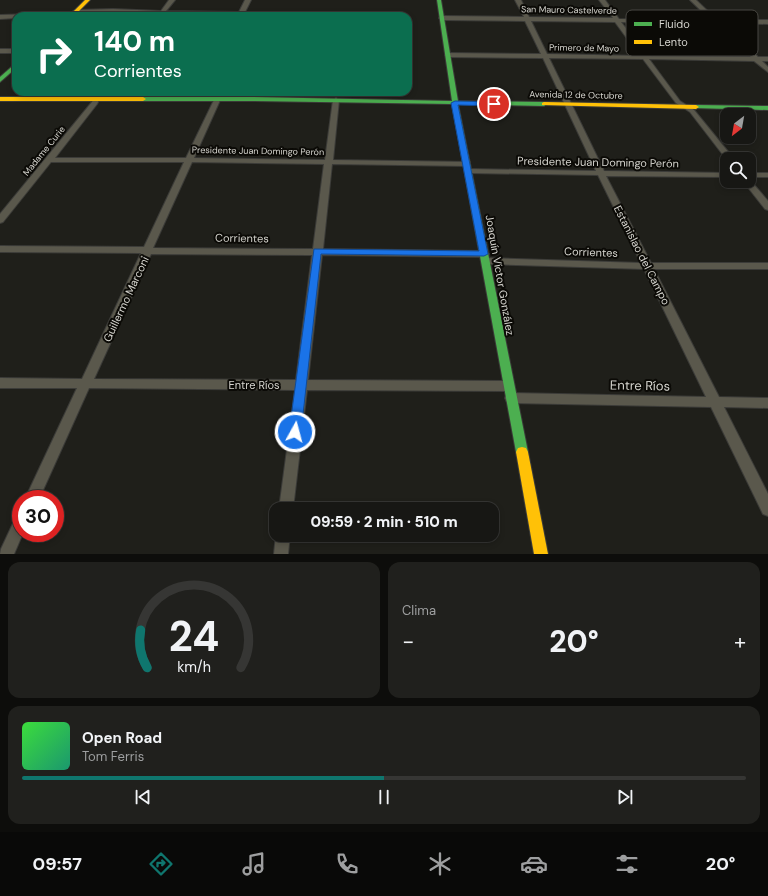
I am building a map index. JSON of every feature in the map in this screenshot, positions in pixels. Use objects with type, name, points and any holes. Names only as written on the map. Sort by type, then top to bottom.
[{"type":"main road","points":[[75,12],[88,0]]},
{"type":"main road","name":"Joaquín Víctor González","points":[[439,0],[455,103],[541,554]]},
{"type":"main road","points":[[0,80],[12,69]]},
{"type":"main road","name":"Avenida 12 de Octubre","points":[[0,99],[74,96]]},
{"type":"main road","name":"Avenida 12 de Octubre","points":[[206,96],[218,98],[768,108]]},
{"type":"street","points":[[163,12],[172,0]]},
{"type":"street","points":[[242,12],[248,0]]},
{"type":"street","name":"Estanislao del Campo","points":[[518,0],[601,173],[768,509]]},
{"type":"street","points":[[602,0],[626,32]]},
{"type":"street","points":[[693,0],[703,10]]},
{"type":"street","points":[[99,12],[124,12]]},
{"type":"street","points":[[0,17],[12,16]]},
{"type":"street","name":"San Mauro Castelverde","points":[[442,18],[626,20]]},
{"type":"street","name":"San Mauro Castelverde","points":[[758,22],[768,22]]},
{"type":"street","points":[[0,51],[12,51]]},
{"type":"street","name":"Primero de Mayo","points":[[448,55],[768,59]]},
{"type":"street","points":[[752,56],[768,70]]},
{"type":"street","points":[[645,58],[678,102],[692,111],[724,152]]},
{"type":"street","name":"Madame Curie","points":[[0,220],[95,103],[98,96]]},
{"type":"street","name":"Guillermo Marconi","points":[[36,490],[218,98]]},
{"type":"street","points":[[287,502],[336,100]]},
{"type":"street","name":"Presidente Juan Domingo Perón","points":[[49,160],[329,162],[601,173],[720,175]]},
{"type":"street","points":[[756,175],[768,175]]},
{"type":"street","points":[[753,188],[768,207]]},
{"type":"street","name":"Corrientes","points":[[0,248],[317,251],[485,257],[647,266],[768,266]]},
{"type":"street","name":"Entre Ríos","points":[[0,383],[301,385],[510,392],[716,402],[768,402]]},
{"type":"street","points":[[6,554],[12,541]]},
{"type":"street","points":[[281,554],[282,542]]},
{"type":"traffic: fast","points":[[439,0],[455,103],[522,452]]},
{"type":"traffic: fast","points":[[0,80],[12,69]]},
{"type":"traffic: fast","points":[[143,99],[253,99],[544,104]]},
{"type":"traffic: fast","points":[[696,107],[768,108]]},
{"type":"traffic: slow","points":[[75,12],[88,0]]},
{"type":"traffic: slow","points":[[0,99],[143,99]]},
{"type":"traffic: slow","points":[[544,104],[696,107]]},
{"type":"traffic: slow","points":[[522,452],[541,554]]},
{"type":"route","points":[[295,432],[317,251],[484,254],[455,103],[494,104]]}]
